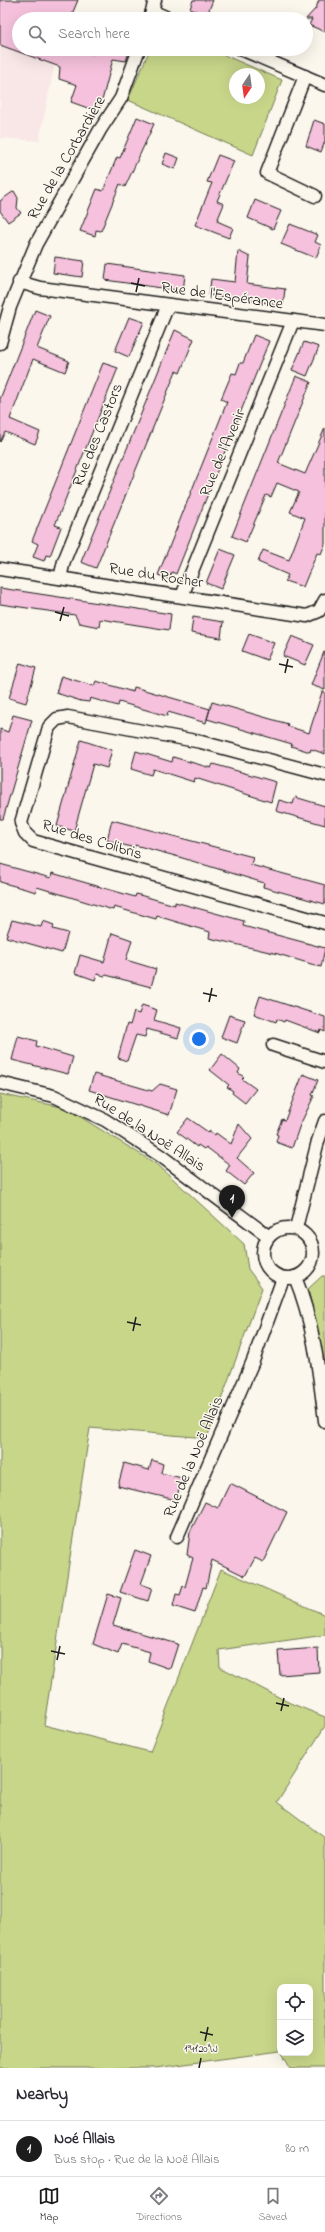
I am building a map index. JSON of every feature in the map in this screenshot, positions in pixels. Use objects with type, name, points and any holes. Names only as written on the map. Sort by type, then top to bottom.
[{"type":"street","name":"Rue de la Corbardière","points":[[0,343],[19,282],[36,244],[100,130],[121,98],[137,56]]},
{"type":"street","points":[[258,56],[325,85]]},
{"type":"street","points":[[305,76],[267,173],[315,196]]},
{"type":"street","name":"Rue de l'Espérance","points":[[19,282],[40,288],[325,325]]},
{"type":"street","name":"Rue des Castors","points":[[60,578],[64,561],[168,305]]},
{"type":"street","name":"Rue de l'Avenir","points":[[182,596],[293,321]]},
{"type":"street","name":"Rue du Rocher","points":[[0,569],[308,616],[319,611],[325,600]]},
{"type":"street","name":"Rue des Colibris","points":[[325,775],[201,742],[68,717],[57,719],[49,727],[21,822],[24,833],[33,841],[325,923]]},
{"type":"street","points":[[273,1045],[325,1062]]},
{"type":"street","name":"Rue de la Noë Allais","points":[[0,1083],[54,1096],[105,1120],[161,1156],[268,1236]]},
{"type":"street","points":[[296,1228],[318,1141],[325,1121]]},
{"type":"street","points":[[281,1228],[296,1228],[309,1238],[319,1255],[308,1268],[295,1277],[283,1278],[268,1268],[263,1261],[264,1243],[268,1236],[281,1228]]},
{"type":"street","points":[[295,1277],[304,1299],[316,1347],[325,1421]]},
{"type":"street","name":"Rue de la Noë Allais","points":[[177,1537],[253,1361],[283,1278]]},
{"type":"shaded area","points":[[0,0],[12,12],[12,56],[57,56],[39,141],[0,138]]},
{"type":"green space","points":[[147,56],[226,56],[254,68],[229,68],[229,104],[265,104],[265,73],[282,80],[253,155],[128,100]]},
{"type":"green space","points":[[0,1094],[66,1108],[158,1165],[244,1244],[248,1269],[262,1288],[207,1438],[90,1428],[44,1725],[150,1752],[221,1569],[325,1615],[325,1635],[219,1650],[220,1667],[290,1703],[325,1717],[325,1726],[277,1802],[325,1838],[325,2068],[291,2068],[284,2056],[313,2056],[313,1984],[277,1984],[277,2051],[155,2068],[0,2068]]},
{"type":"green space","points":[[322,1276],[325,1276],[325,1372],[320,1339],[308,1289]]},
{"type":"building","points":[[0,0],[78,0],[73,12],[12,12],[12,49],[0,45]]},
{"type":"building","points":[[193,0],[213,0],[208,12],[198,12],[190,9]]},
{"type":"building","points":[[319,0],[325,0],[325,32],[313,27],[312,12],[316,8]]},
{"type":"building","points":[[30,56],[128,56],[126,61],[113,59],[99,112],[71,102],[77,85],[59,79],[60,67]]},
{"type":"building","points":[[137,117],[154,124],[125,187],[120,184],[101,231],[96,230],[95,236],[80,231],[97,189],[103,191],[117,157],[120,158]]},
{"type":"building","points":[[314,120],[325,124],[325,141],[321,152],[306,146]]},
{"type":"building","points":[[166,153],[179,158],[175,169],[162,164]]},
{"type":"building","points":[[218,155],[234,161],[217,201],[224,204],[217,221],[233,228],[229,238],[195,225],[212,183],[207,182]]},
{"type":"building","points":[[14,191],[18,198],[17,208],[21,213],[8,222],[0,211],[0,201]]},
{"type":"building","points":[[255,200],[281,211],[273,229],[248,218]]},
{"type":"building","points":[[290,224],[318,235],[315,242],[321,245],[316,258],[281,244]]},
{"type":"building","points":[[238,251],[250,257],[247,284],[285,289],[283,305],[209,295],[211,279],[235,282]]},
{"type":"building","points":[[55,257],[84,261],[82,277],[53,273]]},
{"type":"building","points":[[107,264],[185,275],[183,291],[105,280]]},
{"type":"building","points":[[35,310],[50,316],[37,348],[69,361],[65,372],[33,359],[10,419],[40,432],[35,444],[5,432],[0,442],[0,399]]},
{"type":"building","points":[[129,317],[144,322],[129,357],[115,351]]},
{"type":"building","points":[[175,330],[194,339],[180,373],[176,371],[96,568],[81,562]]},
{"type":"building","points":[[254,335],[269,341],[176,574],[172,572],[169,579],[158,575],[227,402],[221,399],[232,373],[236,374],[240,363],[243,363]]},
{"type":"building","points":[[304,342],[319,347],[307,376],[292,370]]},
{"type":"building","points":[[103,363],[118,368],[55,525],[61,527],[50,556],[46,555],[44,561],[33,557],[38,544],[32,541]]},
{"type":"building","points":[[296,376],[311,382],[278,463],[305,474],[325,428],[325,544],[321,554],[317,553],[303,587],[285,581],[288,575],[258,562],[263,550],[289,560],[305,518],[290,512],[299,492],[277,483],[271,497],[266,495],[246,542],[232,536]]},
{"type":"building","points":[[220,549],[235,555],[221,589],[206,583]]},
{"type":"building","points":[[0,588],[171,614],[169,630],[100,619],[99,627],[79,623],[75,615],[0,604]]},
{"type":"building","points":[[193,617],[223,622],[221,638],[191,633]]},
{"type":"building","points":[[249,634],[274,643],[267,660],[242,651]]},
{"type":"building","points":[[292,636],[314,645],[305,665],[283,656]]},
{"type":"building","points":[[325,652],[325,690],[311,685]]},
{"type":"building","points":[[20,663],[36,668],[26,703],[9,698]]},
{"type":"building","points":[[61,676],[94,686],[96,681],[133,692],[134,687],[210,709],[212,702],[288,724],[287,726],[309,733],[322,692],[325,692],[325,754],[311,749],[310,752],[291,746],[292,744],[207,719],[206,723],[168,712],[167,716],[119,702],[118,706],[90,698],[89,702],[81,701],[56,693]]},
{"type":"building","points":[[13,715],[32,720],[3,819],[0,819],[0,729],[8,732]]},
{"type":"building","points":[[81,740],[112,750],[107,768],[93,764],[74,831],[57,826]]},
{"type":"building","points":[[136,751],[172,762],[173,757],[211,768],[213,764],[276,782],[271,802],[195,778],[194,782],[153,769],[151,775],[131,769]]},
{"type":"building","points":[[295,797],[325,806],[325,825],[276,811],[279,800],[293,804]]},
{"type":"building","points":[[112,820],[253,857],[251,865],[325,885],[325,904],[263,887],[264,883],[179,857],[135,845],[134,848],[107,840]]},
{"type":"building","points":[[0,864],[51,878],[52,873],[135,897],[136,894],[175,905],[175,902],[244,921],[243,926],[325,948],[321,967],[278,954],[209,938],[210,932],[157,916],[156,919],[114,907],[113,910],[37,887],[36,892],[0,882]]},
{"type":"building","points":[[12,920],[41,927],[43,921],[54,925],[53,929],[68,933],[62,953],[6,937]]},
{"type":"building","points":[[112,933],[132,940],[126,960],[156,969],[151,987],[106,975],[97,974],[95,980],[75,973],[80,955],[104,962]]},
{"type":"building","points":[[260,996],[325,1017],[325,1032],[321,1030],[320,1033],[285,1020],[284,1022],[277,1019],[276,1022],[254,1014]]},
{"type":"building","points":[[142,1005],[157,1010],[154,1020],[181,1028],[178,1038],[147,1029],[145,1037],[136,1035],[127,1061],[118,1058],[127,1024],[130,1025],[134,1012],[139,1014]]},
{"type":"building","points":[[229,1015],[245,1020],[237,1043],[221,1037]]},
{"type":"building","points":[[18,1036],[37,1041],[36,1046],[73,1057],[68,1074],[12,1060]]},
{"type":"building","points":[[222,1054],[240,1069],[238,1073],[244,1077],[242,1079],[256,1089],[245,1103],[232,1093],[233,1091],[227,1087],[229,1085],[210,1070]]},
{"type":"building","points":[[94,1074],[152,1091],[160,1084],[177,1089],[169,1115],[89,1090]]},
{"type":"building","points":[[303,1074],[318,1080],[312,1095],[314,1096],[300,1125],[292,1148],[276,1142],[278,1135],[276,1134],[282,1119],[285,1120]]},
{"type":"building","points":[[188,1118],[208,1132],[209,1131],[215,1135],[216,1133],[231,1144],[239,1124],[252,1139],[237,1158],[254,1173],[244,1185],[226,1171],[230,1165],[206,1147],[204,1149],[198,1145],[197,1147],[177,1132]]},
{"type":"building","points":[[152,1460],[163,1464],[161,1473],[182,1478],[176,1500],[118,1486],[124,1463],[149,1470]]},
{"type":"building","points":[[230,1483],[287,1512],[263,1562],[255,1558],[245,1576],[212,1560],[206,1588],[203,1587],[195,1613],[173,1606],[176,1594],[180,1595],[183,1586],[185,1587],[193,1558],[187,1555],[190,1532],[205,1502],[218,1508]]},
{"type":"building","points":[[135,1550],[151,1556],[141,1584],[152,1588],[148,1601],[120,1592]]},
{"type":"building","points":[[108,1594],[121,1598],[113,1625],[178,1644],[170,1669],[148,1661],[150,1652],[122,1644],[118,1654],[93,1644]]},
{"type":"building","points":[[318,1648],[319,1672],[280,1675],[278,1651]]},
{"type":"place","name":"Noé Allais","points":[[232,1218]]}]
